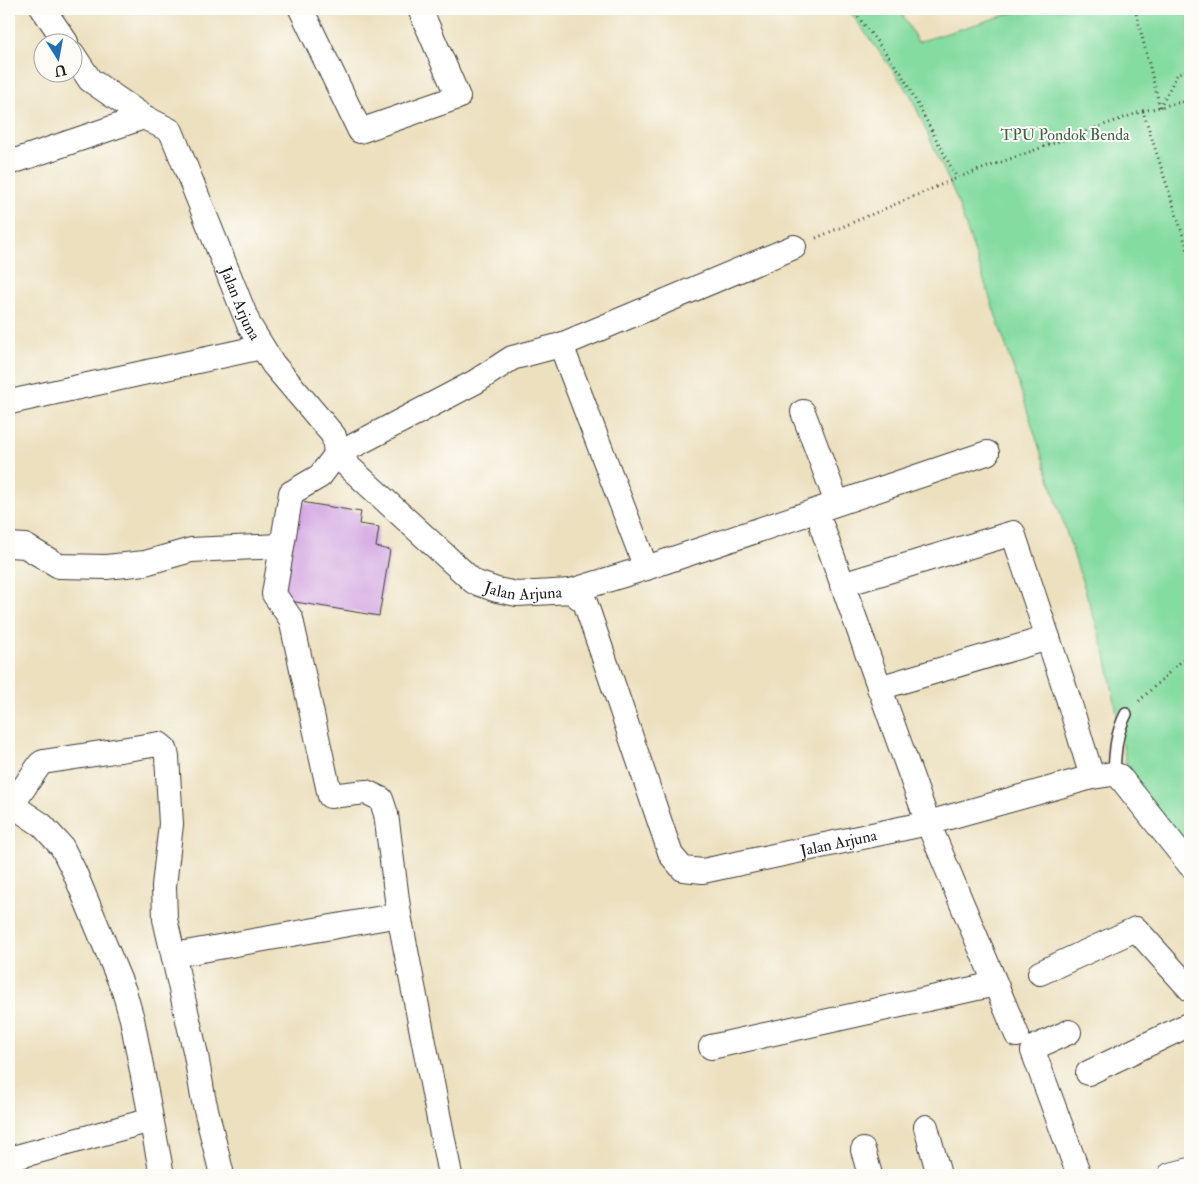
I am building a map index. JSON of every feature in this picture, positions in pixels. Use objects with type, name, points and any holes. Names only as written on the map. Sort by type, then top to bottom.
[{"type":"street","points":[[43,9],[59,32]]},
{"type":"street","points":[[301,9],[360,131],[458,96],[420,9]]},
{"type":"street","name":"Jalan Arjuna","points":[[82,68],[90,80],[144,117],[171,131],[249,325],[273,364],[334,436],[336,455],[474,582],[497,590],[517,594],[571,591],[585,602],[671,855],[683,869],[703,871],[928,823],[1103,776]]},
{"type":"street","points":[[9,163],[144,117]]},
{"type":"street","points":[[450,1175],[399,915],[386,814],[381,800],[366,792],[330,796],[292,619],[274,594],[291,492],[320,476],[336,455],[475,382],[512,358],[561,345],[794,247]]},
{"type":"street","points":[[561,345],[646,568]]},
{"type":"street","points":[[10,402],[262,347]]},
{"type":"street","points":[[803,412],[838,503]]},
{"type":"street","points":[[571,591],[646,568],[987,453]]},
{"type":"street","points":[[822,527],[928,823],[1017,1035]]},
{"type":"street","points":[[842,585],[1013,533],[1048,638],[1103,776],[1118,776],[1190,865]]},
{"type":"street","points":[[9,545],[25,546],[59,566],[106,567],[145,563],[191,550],[281,546]]},
{"type":"street","points":[[879,688],[1048,638]]},
{"type":"street","points":[[162,1175],[130,1010],[124,991],[62,847],[42,825],[10,804],[43,762],[160,744],[166,752],[170,824],[164,886],[164,912],[196,1055],[203,1097],[222,1175]]},
{"type":"street","points":[[174,956],[399,915]]},
{"type":"street","points":[[1040,973],[1136,929],[1190,989]]},
{"type":"street","points":[[711,1048],[995,984]]},
{"type":"street","points":[[1088,1073],[1190,1024]]},
{"type":"street","points":[[1069,1032],[1036,1047],[1033,1051],[1079,1175]]},
{"type":"street","points":[[9,1159],[151,1120]]},
{"type":"street","points":[[926,1128],[939,1175]]},
{"type":"street","points":[[863,1150],[870,1175]]},
{"type":"lane","points":[[1103,776],[1126,714]]},
{"type":"path","points":[[852,9],[901,73],[958,178]]},
{"type":"path","points":[[1135,9],[1160,107]]},
{"type":"path","points":[[1160,107],[1178,73],[1190,70]]},
{"type":"path","points":[[794,247],[958,178],[1143,111],[1190,100]]},
{"type":"path","points":[[1143,111],[1190,257]]},
{"type":"path","points":[[1126,714],[1190,653]]},
{"type":"green space","name":"TPU Pondok Benda","points":[[848,9],[899,9],[918,42],[1025,9],[1190,9],[1190,854],[1129,778],[1106,655],[956,197],[910,94]]},
{"type":"building","points":[[295,501],[361,512],[359,524],[379,527],[376,547],[390,550],[379,616],[278,599]]}]
